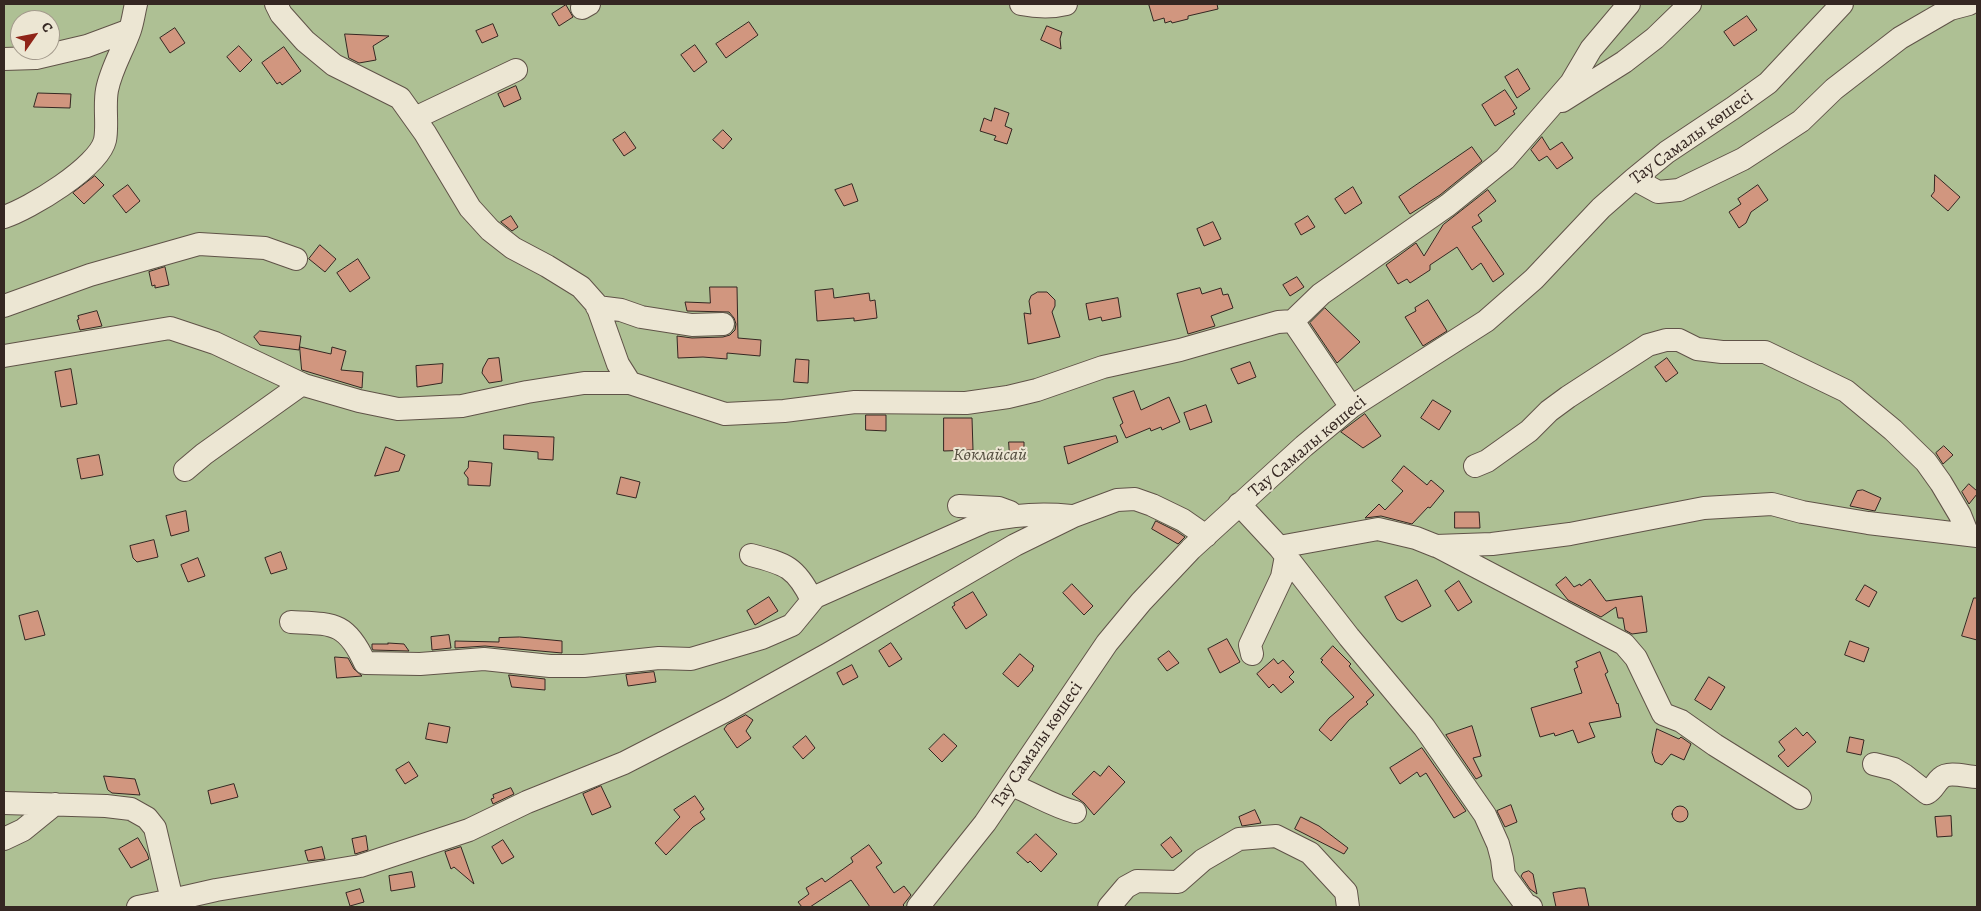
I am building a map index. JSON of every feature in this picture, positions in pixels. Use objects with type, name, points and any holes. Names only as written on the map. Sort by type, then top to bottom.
[{"type":"street","points":[[4,217],[31,204],[87,167],[99,151],[105,140],[107,90],[130,30],[136,4]]},
{"type":"street","points":[[276,4],[281,14],[305,41],[334,65],[400,98],[415,118],[470,208],[490,230],[513,248],[581,287],[598,306],[616,359],[619,383]]},
{"type":"street","points":[[1021,4],[1053,8],[1066,4]]},
{"type":"street","points":[[4,356],[170,328],[214,343],[302,384],[359,401],[398,409],[462,406],[527,392],[584,383],[619,383],[725,414],[784,411],[855,402],[966,403],[1008,397],[1036,390],[1103,366],[1180,350],[1278,322],[1293,321],[1321,294],[1471,187],[1505,159],[1571,82],[1591,49],[1629,4]]},
{"type":"street","points":[[1549,109],[1624,62],[1655,38],[1690,4]]},
{"type":"street","name":"Тау Самалы көшесі","points":[[918,907],[963,854],[1107,643],[1141,602],[1206,536],[1304,446],[1351,407],[1486,322],[1534,279],[1601,208],[1667,152],[1768,83],[1842,4]]},
{"type":"street","points":[[1634,180],[1658,192],[1679,190],[1743,159],[1801,121],[1834,89],[1900,38],[1950,9],[1969,4]]},
{"type":"street","points":[[4,59],[36,58],[87,46],[130,30]]},
{"type":"street","points":[[415,118],[516,70]]},
{"type":"street","points":[[4,306],[90,275],[199,244],[265,248],[296,259]]},
{"type":"street","points":[[598,306],[620,310],[640,318],[692,325],[723,324]]},
{"type":"street","points":[[1293,321],[1351,407]]},
{"type":"street","points":[[1475,466],[1487,461],[1522,436],[1568,397],[1648,345],[1666,340],[1680,340],[1698,349],[1765,352],[1846,391],[1893,430],[1926,462],[1973,535]]},
{"type":"street","points":[[185,470],[204,454],[302,384]]},
{"type":"street","points":[[138,907],[173,904],[216,890],[360,866],[469,830],[527,802],[624,763],[729,709],[828,654],[1015,545],[1074,516],[1117,500],[1135,499],[1152,505],[1183,520],[1206,536]]},
{"type":"street","points":[[1239,504],[1283,551],[1349,637],[1424,727],[1485,815],[1498,844],[1504,875],[1526,905],[1531,907]]},
{"type":"street","points":[[1436,546],[1492,544],[1541,538],[1704,508],[1772,504],[1802,512],[1868,523],[1973,535]]},
{"type":"street","points":[[959,506],[999,508],[1020,516]]},
{"type":"street","points":[[291,622],[334,625],[346,632],[358,646],[365,663],[375,664],[420,664],[484,659],[550,666],[584,666],[659,658],[691,659],[762,638],[792,625],[812,600],[831,588],[986,521],[1009,516],[1055,514],[1074,516]]},
{"type":"street","points":[[1283,551],[1378,529],[1416,538],[1436,546],[1624,644],[1636,658],[1663,714],[1681,721],[1715,745],[1800,798]]},
{"type":"street","points":[[1252,654],[1250,645],[1282,577],[1283,551]]},
{"type":"street","points":[[751,555],[781,564],[794,571],[804,584],[812,600]]},
{"type":"street","points":[[1874,764],[1894,769],[1927,793],[1932,790],[1941,778],[1948,774],[1977,777]]},
{"type":"street","points":[[1011,784],[1030,792],[1052,805],[1075,812]]},
{"type":"street","points":[[4,803],[106,806],[131,809],[147,818],[154,828],[173,904]]},
{"type":"street","points":[[4,839],[23,830],[55,804]]},
{"type":"street","points":[[1109,907],[1126,887],[1137,881],[1178,882],[1203,860],[1238,839],[1276,836],[1310,853],[1346,892],[1348,907]]},
{"type":"green space","name":"Көклайсай","points":[[4,4],[1977,4],[1977,907],[4,907]]},
{"type":"building","points":[[1149,4],[1217,4],[1218,9],[1188,16],[1188,19],[1165,23],[1164,18],[1154,21]]},
{"type":"building","points":[[566,5],[573,17],[559,26],[552,14]]},
{"type":"building","points":[[1747,16],[1757,30],[1734,46],[1724,32]]},
{"type":"building","points":[[749,22],[758,35],[726,58],[716,44]]},
{"type":"building","points":[[493,24],[498,36],[482,43],[476,31]]},
{"type":"building","points":[[1047,26],[1062,32],[1060,39],[1061,49],[1041,40]]},
{"type":"building","points":[[175,28],[185,43],[170,53],[160,38]]},
{"type":"building","points":[[345,34],[389,36],[373,46],[376,60],[359,63],[349,58]]},
{"type":"building","points":[[695,45],[707,62],[694,72],[681,55]]},
{"type":"building","points":[[239,46],[252,60],[240,72],[227,57]]},
{"type":"building","points":[[284,47],[301,71],[282,85],[280,82],[277,84],[262,63]]},
{"type":"building","points":[[1518,69],[1530,89],[1517,98],[1505,77]]},
{"type":"building","points":[[516,86],[521,99],[504,107],[498,94]]},
{"type":"building","points":[[1505,90],[1517,108],[1513,111],[1515,114],[1495,126],[1482,105]]},
{"type":"building","points":[[38,93],[71,94],[70,108],[34,107]]},
{"type":"building","points":[[995,108],[1009,113],[1005,126],[1012,129],[1007,144],[994,140],[996,136],[980,131],[984,118],[991,121]]},
{"type":"building","points":[[723,130],[732,139],[723,149],[713,140]]},
{"type":"building","points":[[625,132],[636,148],[624,156],[613,140]]},
{"type":"building","points":[[1542,137],[1550,150],[1562,142],[1573,158],[1557,169],[1547,156],[1539,161],[1531,150]]},
{"type":"building","points":[[1472,147],[1482,161],[1440,195],[1410,214],[1399,197]]},
{"type":"building","points":[[1935,175],[1960,197],[1948,211],[1931,196],[1934,192]]},
{"type":"building","points":[[95,176],[104,185],[84,204],[73,193]]},
{"type":"building","points":[[852,184],[858,201],[844,206],[835,190]]},
{"type":"building","points":[[128,185],[140,201],[126,213],[113,196]]},
{"type":"building","points":[[1758,185],[1768,200],[1751,212],[1746,223],[1739,228],[1729,212],[1741,204],[1738,199]]},
{"type":"building","points":[[1353,187],[1362,203],[1345,214],[1335,199]]},
{"type":"building","points":[[1488,190],[1496,201],[1478,215],[1482,221],[1472,227],[1504,274],[1493,282],[1481,263],[1472,270],[1457,247],[1430,265],[1430,270],[1410,283],[1407,279],[1398,284],[1386,265],[1416,243],[1424,256],[1443,225]]},
{"type":"building","points":[[511,216],[518,227],[512,231],[501,222]]},
{"type":"building","points":[[1308,216],[1315,227],[1301,235],[1295,224]]},
{"type":"building","points":[[1213,222],[1221,239],[1204,246],[1197,229]]},
{"type":"building","points":[[320,245],[336,259],[325,272],[309,259]]},
{"type":"building","points":[[358,259],[370,278],[350,292],[337,273]]},
{"type":"building","points":[[165,267],[169,285],[155,288],[155,285],[152,286],[149,272]]},
{"type":"building","points":[[1297,277],[1304,287],[1290,296],[1283,285]]},
{"type":"building","points":[[710,287],[737,287],[738,338],[761,340],[760,356],[727,353],[727,359],[703,357],[678,358],[677,336],[692,338],[723,337],[730,335],[735,330],[734,318],[729,312],[687,311],[685,302],[710,303]]},
{"type":"building","points":[[1200,288],[1202,294],[1221,288],[1223,295],[1228,294],[1233,308],[1211,316],[1215,326],[1188,334],[1177,294]]},
{"type":"building","points":[[833,289],[834,298],[869,293],[870,301],[875,300],[877,318],[854,321],[854,318],[817,321],[815,291]]},
{"type":"building","points":[[1038,292],[1047,292],[1055,300],[1052,312],[1060,337],[1028,344],[1024,313],[1031,314],[1029,301],[1031,296]]},
{"type":"building","points":[[1118,298],[1121,317],[1102,321],[1101,317],[1089,320],[1086,304]]},
{"type":"building","points":[[1428,300],[1447,331],[1423,346],[1405,317],[1416,311],[1415,308]]},
{"type":"building","points":[[1325,308],[1360,342],[1337,363],[1310,323]]},
{"type":"building","points":[[97,311],[102,326],[80,330],[77,320],[79,319],[78,316]]},
{"type":"building","points":[[260,331],[301,336],[299,350],[260,345],[254,337]]},
{"type":"building","points":[[300,347],[331,354],[332,347],[346,351],[341,370],[363,372],[362,388],[302,370]]},
{"type":"building","points":[[499,358],[502,381],[489,383],[482,373],[483,368],[488,359]]},
{"type":"building","points":[[1667,358],[1678,373],[1666,382],[1655,367]]},
{"type":"building","points":[[796,359],[809,360],[808,383],[794,382]]},
{"type":"building","points":[[1250,362],[1256,377],[1238,384],[1231,369]]},
{"type":"building","points":[[443,364],[442,383],[417,387],[416,366]]},
{"type":"building","points":[[71,369],[77,404],[61,407],[55,372]]},
{"type":"building","points":[[1134,391],[1141,410],[1169,397],[1180,422],[1162,430],[1161,427],[1151,431],[1150,428],[1126,438],[1120,425],[1123,423],[1113,398]]},
{"type":"building","points":[[1433,400],[1451,411],[1439,430],[1421,418]]},
{"type":"building","points":[[1206,405],[1212,422],[1190,430],[1184,413]]},
{"type":"building","points":[[1365,414],[1381,436],[1363,448],[1341,432]]},
{"type":"building","points":[[866,415],[886,415],[886,431],[866,430]]},
{"type":"building","points":[[944,418],[972,418],[973,450],[944,451]]},
{"type":"building","points":[[504,435],[554,437],[553,460],[538,459],[538,452],[504,449]]},
{"type":"building","points":[[1116,436],[1118,442],[1068,464],[1064,447]]},
{"type":"building","points":[[1009,442],[1024,442],[1024,457],[1010,457]]},
{"type":"building","points":[[1944,446],[1953,455],[1943,464],[1936,453]]},
{"type":"building","points":[[386,447],[405,455],[399,471],[375,476]]},
{"type":"building","points":[[99,455],[103,475],[81,479],[77,459]]},
{"type":"building","points":[[469,461],[492,463],[490,486],[468,485],[468,478],[464,473],[468,468]]},
{"type":"building","points":[[1404,466],[1427,485],[1431,480],[1444,491],[1430,508],[1428,507],[1412,524],[1381,516],[1365,518],[1379,504],[1385,510],[1403,491],[1392,481]]},
{"type":"building","points":[[621,477],[640,482],[636,498],[617,494]]},
{"type":"building","points":[[1969,484],[1977,491],[1977,494],[1969,504],[1962,492]]},
{"type":"building","points":[[1863,490],[1881,498],[1875,511],[1850,506],[1857,491]]},
{"type":"building","points":[[186,511],[189,531],[171,536],[166,516]]},
{"type":"building","points":[[1455,512],[1479,512],[1480,528],[1455,528]]},
{"type":"building","points":[[1156,521],[1185,537],[1178,544],[1152,529]]},
{"type":"building","points":[[154,540],[158,557],[137,562],[133,558],[130,546]]},
{"type":"building","points":[[281,552],[287,569],[271,574],[265,558]]},
{"type":"building","points":[[198,558],[205,576],[188,582],[181,565]]},
{"type":"building","points":[[1566,577],[1574,587],[1580,584],[1581,586],[1590,579],[1606,601],[1642,596],[1647,632],[1632,634],[1625,630],[1623,618],[1618,618],[1616,607],[1601,617],[1568,600],[1556,585]]},
{"type":"building","points":[[1417,580],[1431,606],[1402,622],[1397,619],[1385,597]]},
{"type":"building","points":[[1459,581],[1472,602],[1458,611],[1445,591]]},
{"type":"building","points":[[1072,584],[1093,606],[1084,615],[1063,593]]},
{"type":"building","points":[[1865,585],[1877,592],[1869,607],[1856,600]]},
{"type":"building","points":[[973,592],[987,615],[966,629],[952,607],[955,605],[954,603]]},
{"type":"building","points":[[769,597],[778,611],[755,625],[747,611]]},
{"type":"building","points":[[1974,598],[1977,598],[1977,640],[1962,636]]},
{"type":"building","points":[[38,611],[45,635],[25,640],[19,616]]},
{"type":"building","points":[[449,635],[451,648],[432,650],[431,637]]},
{"type":"building","points":[[520,637],[562,641],[562,653],[485,646],[455,648],[455,641],[499,642],[499,638]]},
{"type":"building","points":[[1227,639],[1240,662],[1220,673],[1208,649]]},
{"type":"building","points":[[1850,641],[1869,648],[1864,662],[1845,655]]},
{"type":"building","points":[[891,643],[902,659],[889,667],[879,651]]},
{"type":"building","points":[[372,644],[404,644],[409,651],[373,650],[372,648]]},
{"type":"building","points":[[1333,646],[1351,664],[1349,666],[1374,695],[1366,702],[1368,704],[1349,720],[1331,741],[1319,730],[1329,718],[1354,697],[1321,662],[1323,660],[1321,659]]},
{"type":"building","points":[[1169,651],[1179,663],[1167,671],[1158,659]]},
{"type":"building","points":[[1600,652],[1608,672],[1605,674],[1618,703],[1621,717],[1589,723],[1595,737],[1578,743],[1573,730],[1555,736],[1554,733],[1540,737],[1531,708],[1582,693],[1574,669],[1578,667],[1576,662]]},
{"type":"building","points":[[1020,654],[1034,666],[1033,670],[1018,687],[1003,674]]},
{"type":"building","points":[[335,657],[348,658],[354,669],[362,676],[337,678]]},
{"type":"building","points":[[1274,659],[1278,664],[1283,660],[1294,672],[1289,677],[1294,682],[1281,693],[1273,684],[1269,688],[1257,674]]},
{"type":"building","points":[[852,665],[858,677],[843,685],[837,673]]},
{"type":"building","points":[[654,672],[656,682],[628,686],[626,675]]},
{"type":"building","points":[[509,675],[545,679],[545,690],[512,687]]},
{"type":"building","points":[[1709,677],[1725,687],[1711,710],[1695,700]]},
{"type":"building","points":[[746,715],[753,720],[746,731],[751,738],[737,748],[724,729],[727,725]]},
{"type":"building","points":[[429,723],[450,727],[447,743],[426,739]]},
{"type":"building","points":[[1472,726],[1481,756],[1473,758],[1482,776],[1476,779],[1446,735]]},
{"type":"building","points":[[1796,728],[1803,736],[1807,732],[1816,742],[1788,767],[1778,756],[1785,750],[1779,742]]},
{"type":"building","points":[[1657,729],[1679,739],[1681,737],[1691,744],[1684,760],[1671,754],[1662,765],[1655,762],[1652,753]]},
{"type":"building","points":[[944,734],[957,746],[942,762],[929,749]]},
{"type":"building","points":[[806,736],[815,748],[803,759],[793,747]]},
{"type":"building","points":[[1850,737],[1864,740],[1861,755],[1847,752]]},
{"type":"building","points":[[1422,748],[1466,811],[1454,818],[1426,773],[1420,777],[1417,772],[1400,784],[1390,768]]},
{"type":"building","points":[[409,762],[418,776],[405,784],[396,770]]},
{"type":"building","points":[[1109,766],[1125,782],[1094,815],[1084,803],[1072,794],[1094,771],[1100,776]]},
{"type":"building","points":[[104,776],[135,779],[140,795],[112,793],[108,790]]},
{"type":"building","points":[[234,784],[238,797],[211,804],[208,791]]},
{"type":"building","points":[[601,786],[611,807],[592,815],[583,794]]},
{"type":"building","points":[[511,788],[514,794],[493,804],[491,799],[494,798],[493,795]]},
{"type":"building","points":[[695,796],[704,809],[700,812],[705,819],[693,827],[666,855],[655,843],[680,817],[674,810]]},
{"type":"building","points":[[1511,805],[1517,822],[1505,827],[1497,811]]},
{"type":"building","points":[[1680,806],[1688,814],[1680,822],[1672,814]]},
{"type":"building","points":[[1255,810],[1261,823],[1242,826],[1239,817]]},
{"type":"building","points":[[1951,816],[1952,836],[1937,837],[1935,817]]},
{"type":"building","points":[[1301,817],[1319,826],[1348,848],[1344,854],[1295,829]]},
{"type":"building","points":[[1036,834],[1057,854],[1041,872],[1030,861],[1028,863],[1017,853]]},
{"type":"building","points":[[366,836],[368,850],[355,854],[352,839]]},
{"type":"building","points":[[1171,837],[1182,851],[1172,858],[1161,845]]},
{"type":"building","points":[[138,838],[149,859],[131,868],[119,849]]},
{"type":"building","points":[[503,840],[514,857],[502,864],[492,847]]},
{"type":"building","points":[[869,845],[882,863],[876,867],[894,893],[904,886],[911,895],[903,905],[905,907],[870,907],[851,880],[810,907],[802,907],[798,902],[809,894],[806,888],[822,878],[825,882],[853,862],[851,858]]},
{"type":"building","points":[[322,847],[325,859],[308,861],[305,851]]},
{"type":"building","points":[[461,847],[474,884],[454,867],[451,869],[445,852]]},
{"type":"building","points":[[1529,871],[1533,874],[1537,894],[1530,889],[1521,876]]},
{"type":"building","points":[[412,872],[415,887],[391,891],[389,876]]},
{"type":"building","points":[[1585,888],[1589,907],[1556,907],[1553,893]]},
{"type":"building","points":[[360,889],[364,902],[350,906],[346,893]]}]
